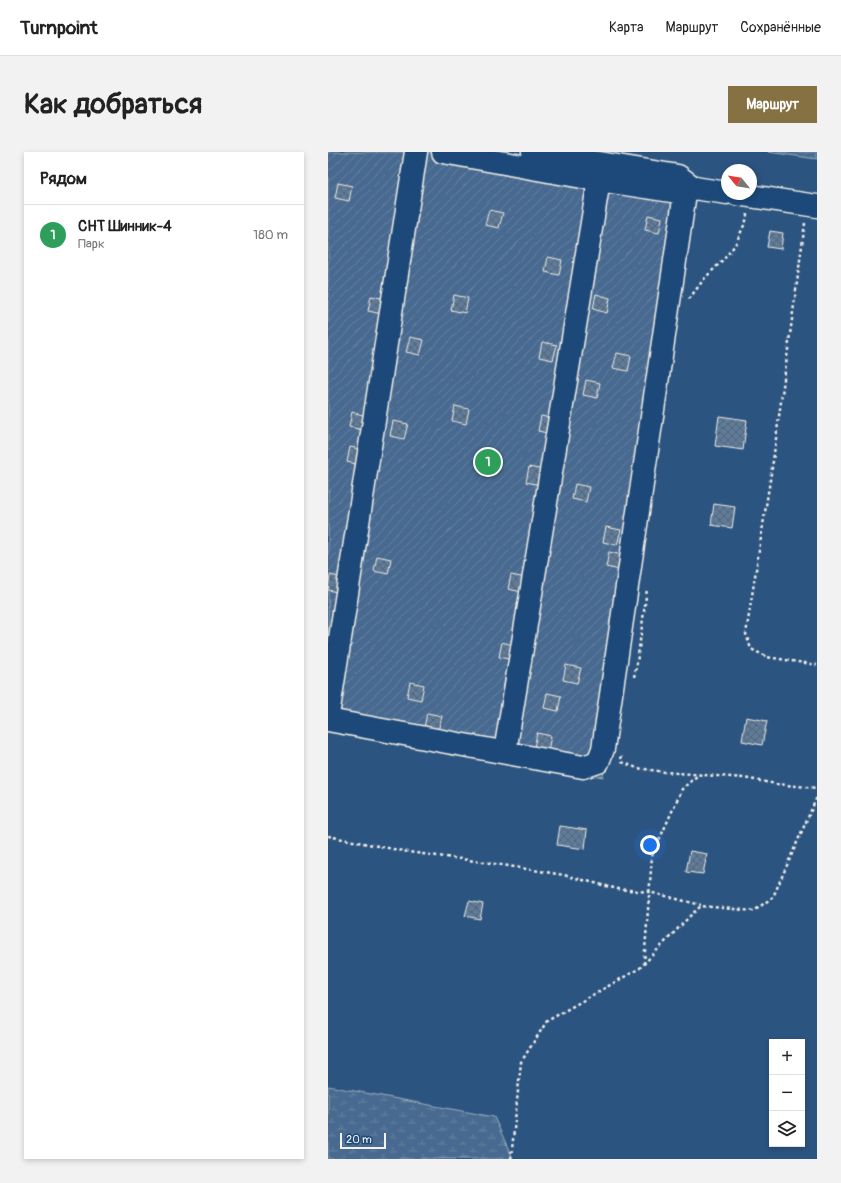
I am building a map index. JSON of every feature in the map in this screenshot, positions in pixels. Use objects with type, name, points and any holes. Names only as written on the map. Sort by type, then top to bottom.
[{"type":"lane","points":[[328,715],[416,152]]},
{"type":"lane","points":[[328,720],[583,767],[598,762],[603,749],[690,191],[678,176],[599,165],[443,152]]},
{"type":"lane","points":[[533,152],[599,165]]},
{"type":"lane","points":[[505,752],[599,165]]},
{"type":"lane","points":[[690,191],[721,193]]},
{"type":"lane","points":[[757,197],[812,206]]},
{"type":"path","points":[[688,306],[689,298],[704,278],[724,259],[735,245],[746,221],[743,200]]},
{"type":"path","points":[[812,206],[746,634],[751,648],[767,656],[817,665]]},
{"type":"path","points":[[633,679],[637,663],[647,585]]},
{"type":"path","points":[[621,755],[622,762],[637,768],[698,775],[744,778],[776,784],[817,788]]},
{"type":"path","points":[[644,964],[652,856],[682,789],[698,775]]},
{"type":"path","points":[[328,836],[408,852],[564,875],[618,889],[649,892],[701,906],[754,911],[773,897],[817,797]]},
{"type":"path","points":[[511,1159],[521,1062],[547,1021],[640,968],[701,906]]},
{"type":"green space","points":[[328,152],[452,152],[685,193],[603,777],[328,731]]},
{"type":"green space","points":[[768,152],[817,152],[817,159]]},
{"type":"green space","points":[[328,1086],[494,1117],[513,1159],[328,1159]]},
{"type":"building","points":[[338,183],[352,186],[349,201],[335,198]]},
{"type":"building","points":[[489,210],[503,213],[499,228],[485,225]]},
{"type":"building","points":[[648,215],[662,218],[659,233],[645,230]]},
{"type":"building","points":[[770,231],[783,233],[781,249],[767,247]]},
{"type":"building","points":[[548,257],[562,260],[559,275],[545,272]]},
{"type":"building","points":[[596,294],[610,298],[607,313],[593,309]]},
{"type":"building","points":[[454,295],[468,298],[465,313],[451,310]]},
{"type":"building","points":[[371,296],[386,299],[382,314],[368,311]]},
{"type":"building","points":[[410,337],[424,340],[420,355],[406,352]]},
{"type":"building","points":[[542,342],[557,345],[553,360],[539,357]]},
{"type":"building","points":[[617,353],[631,356],[628,371],[613,368]]},
{"type":"building","points":[[586,380],[600,383],[597,398],[583,395]]},
{"type":"building","points":[[455,406],[469,409],[466,424],[452,421]]},
{"type":"building","points":[[352,412],[366,416],[363,430],[349,427]]},
{"type":"building","points":[[541,416],[555,419],[552,434],[538,431]]},
{"type":"building","points":[[719,416],[747,420],[743,450],[715,446]]},
{"type":"building","points":[[393,421],[408,424],[404,439],[390,436]]},
{"type":"building","points":[[350,447],[364,450],[361,465],[347,462]]},
{"type":"building","points":[[529,467],[543,470],[540,485],[526,482]]},
{"type":"building","points":[[575,484],[589,487],[586,502],[572,499]]},
{"type":"building","points":[[714,504],[735,507],[732,528],[711,525]]},
{"type":"building","points":[[606,527],[621,530],[617,545],[603,542]]},
{"type":"building","points":[[609,552],[623,555],[620,570],[606,567]]},
{"type":"building","points":[[377,556],[391,559],[388,574],[374,571]]},
{"type":"building","points":[[330,575],[344,578],[341,593],[328,590]]},
{"type":"building","points":[[511,575],[526,578],[522,592],[508,589]]},
{"type":"building","points":[[502,642],[516,646],[513,660],[499,657]]},
{"type":"building","points":[[566,665],[581,668],[577,683],[563,680]]},
{"type":"building","points":[[410,682],[424,685],[421,700],[407,697]]},
{"type":"building","points":[[547,693],[561,696],[558,711],[544,708]]},
{"type":"building","points":[[427,713],[442,716],[438,731],[424,728]]},
{"type":"building","points":[[746,717],[767,721],[762,745],[742,741]]},
{"type":"building","points":[[537,733],[551,736],[548,751],[534,748]]},
{"type":"building","points":[[560,826],[587,830],[585,849],[557,845]]},
{"type":"building","points":[[690,851],[707,854],[703,874],[686,872]]},
{"type":"building","points":[[469,901],[483,904],[480,919],[465,916]]},
{"type":"place","name":"СНТ Шинник-4","points":[[488,462]]}]
